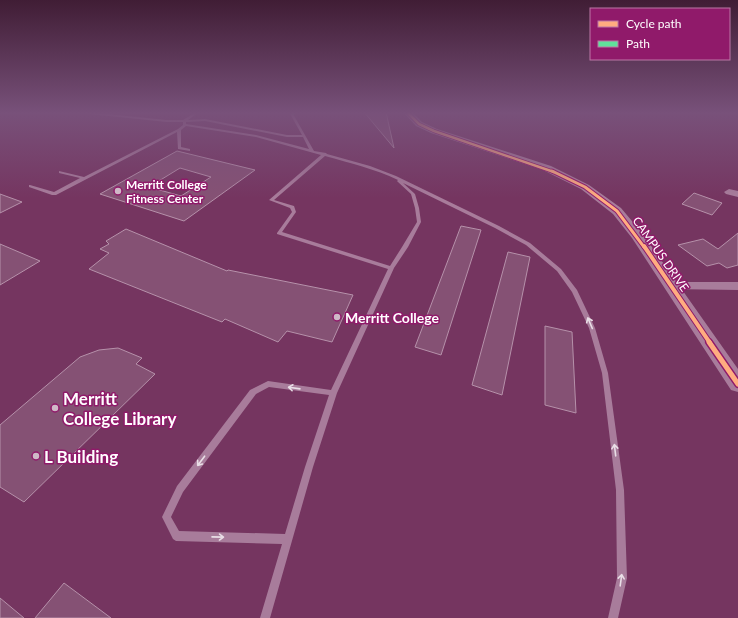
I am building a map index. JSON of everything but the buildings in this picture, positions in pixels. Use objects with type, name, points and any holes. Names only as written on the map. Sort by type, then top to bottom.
[{"type":"street","name":"CAMPUS DRIVE","points":[[462,141],[547,168],[585,187],[617,211],[633,230],[738,384]]},
{"type":"street","points":[[672,286],[738,286]]},
{"type":"lane","points":[[30,186],[54,194],[158,141]]},
{"type":"lane","points":[[179,141],[179,148],[189,150]]},
{"type":"lane","points":[[271,141],[325,154],[369,167],[395,177],[497,227],[528,244],[549,260],[559,270],[575,291],[592,328],[605,373],[620,490],[622,578],[613,618]]},
{"type":"lane","points":[[307,141],[312,151]]},
{"type":"lane","points":[[325,154],[270,200],[292,207],[294,212],[280,233],[391,268]]},
{"type":"lane","points":[[60,172],[84,178]]},
{"type":"lane","points":[[265,618],[287,539],[333,393],[391,268],[405,248],[419,222],[413,194],[395,177]]},
{"type":"lane","points":[[287,539],[176,536],[166,517],[180,489],[253,392],[268,384],[333,393]]},
{"type":"cycle path","points":[[464,141],[547,168],[585,187],[617,211],[637,236],[738,384]]},
{"type":"place","name":"Merritt College Fitness Center","points":[[118,191]]},
{"type":"place","name":"Merritt College","points":[[337,317]]},
{"type":"place","name":"Merritt College Library","points":[[55,408]]},
{"type":"place","name":"L Building","points":[[36,456]]}]
